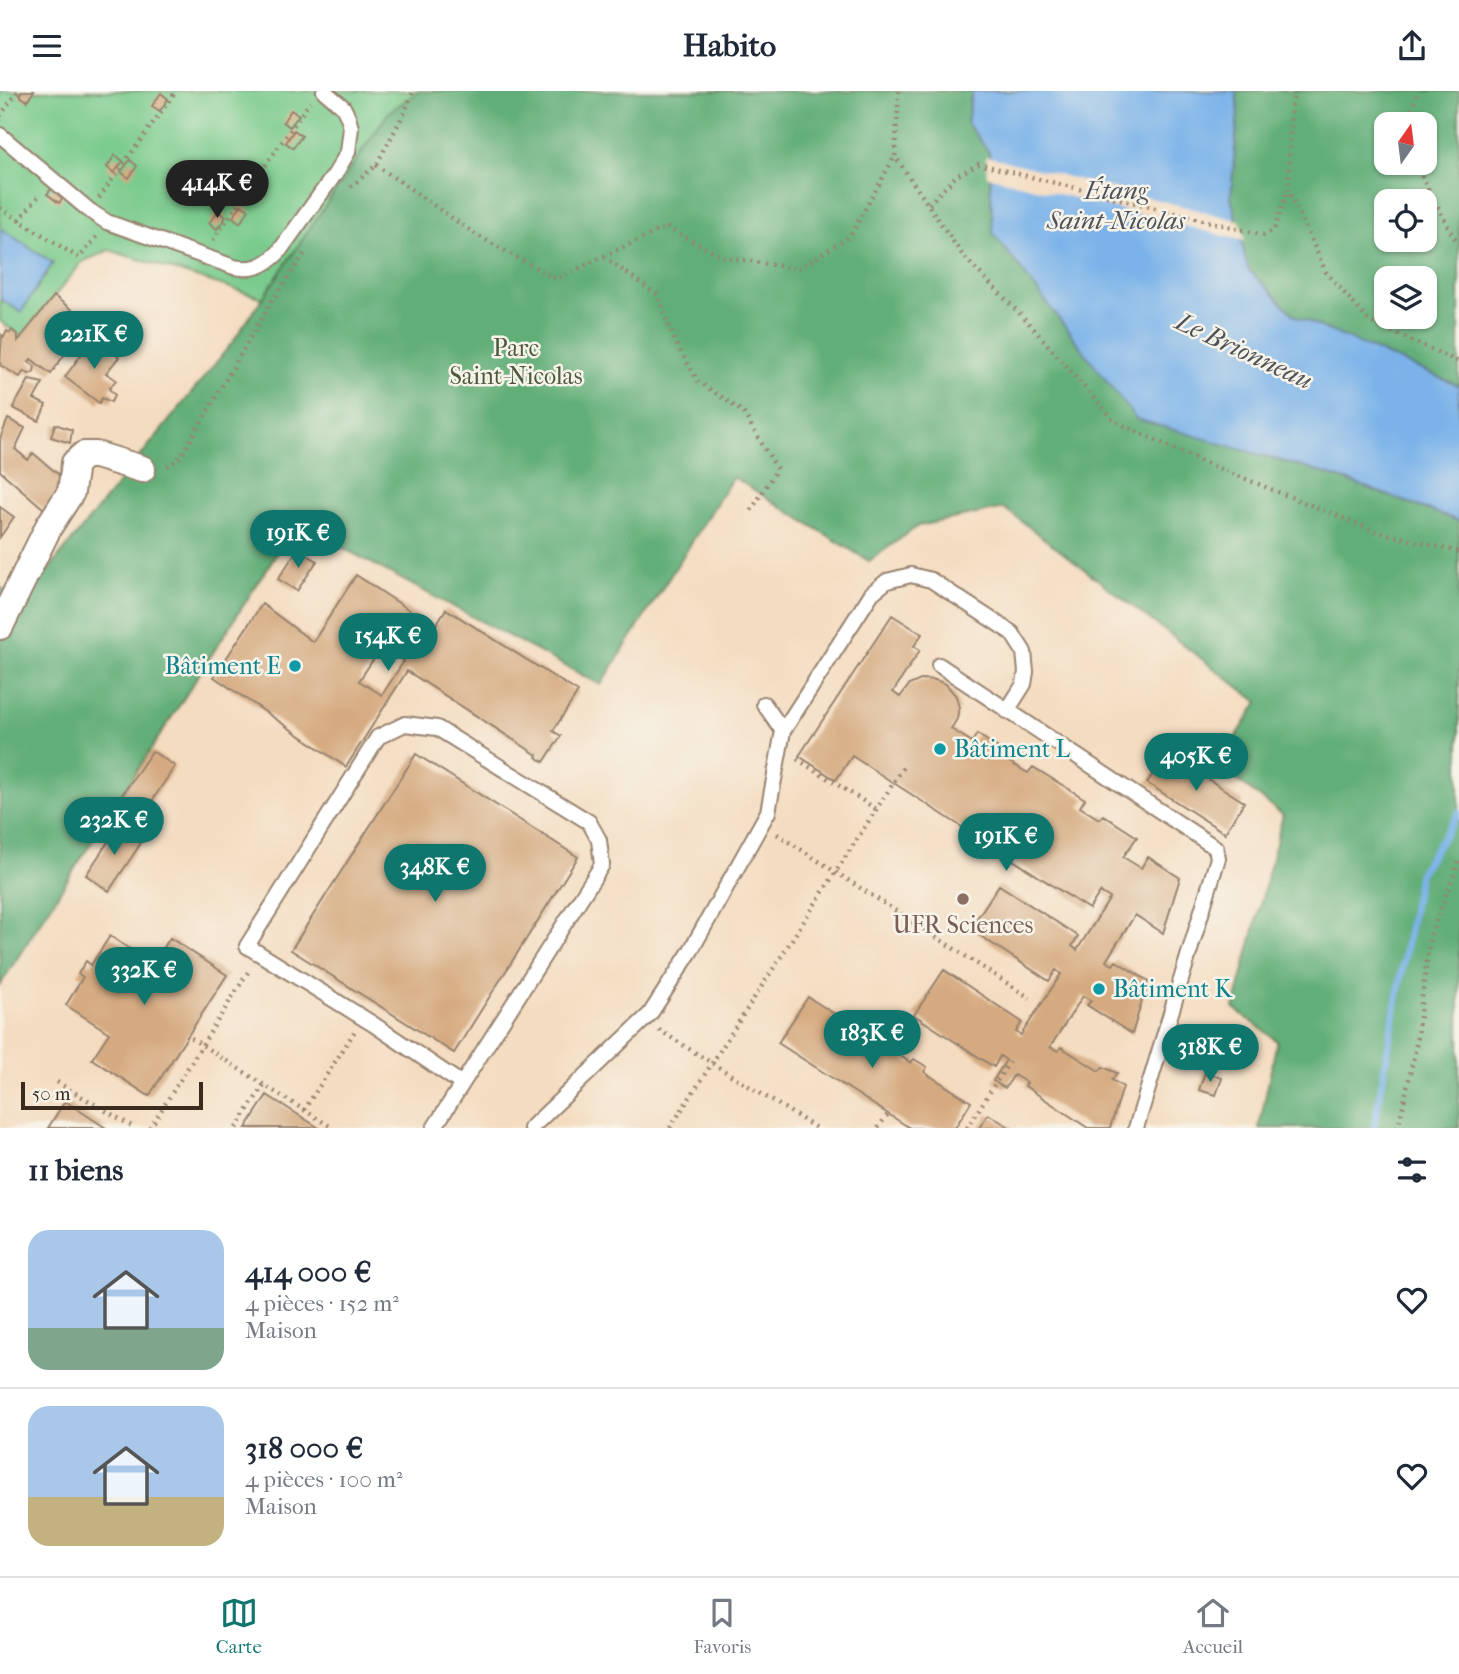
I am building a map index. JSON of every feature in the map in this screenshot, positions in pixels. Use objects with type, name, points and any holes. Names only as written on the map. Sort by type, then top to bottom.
[{"type":"street","points":[[0,626],[49,526],[71,492],[75,463],[83,455],[96,455],[142,469]]},
{"type":"lane","points":[[0,135],[90,211],[107,222],[234,267],[253,269],[271,261],[278,253],[348,152],[351,128],[348,117],[343,107],[324,91]]},
{"type":"lane","points":[[531,1128],[650,1014],[690,952],[768,812],[783,731],[872,593],[887,581],[911,575],[931,580],[1012,633],[1024,652],[1026,672],[1024,684],[1007,711]]},
{"type":"lane","points":[[939,665],[1216,848],[1218,858],[1136,1128]]},
{"type":"lane","points":[[764,704],[783,731]]},
{"type":"lane","points":[[436,1127],[602,865],[599,840],[589,822],[437,728],[405,724],[379,737],[371,748],[247,946],[462,1084]]},
{"type":"path","points":[[0,115],[18,91]]},
{"type":"path","points":[[90,211],[176,91]]},
{"type":"path","points":[[202,255],[318,91]]},
{"type":"path","points":[[345,194],[376,165],[405,112],[412,91]]},
{"type":"path","points":[[376,165],[475,234],[556,279],[666,227],[720,256],[798,269],[850,236],[895,156],[900,91]]},
{"type":"path","points":[[929,204],[956,176],[979,164],[1263,235],[1274,229],[1288,189],[1290,108],[1295,91]]},
{"type":"path","points":[[1412,112],[1418,91]]},
{"type":"path","points":[[895,156],[963,256],[1026,320],[1114,421],[1201,461],[1375,531],[1459,552]]},
{"type":"path","points":[[1421,175],[1459,243]]},
{"type":"path","points":[[19,220],[52,179]]},
{"type":"path","points":[[1288,189],[1326,272],[1370,322],[1459,362]]},
{"type":"path","points":[[0,208],[79,258],[107,222]]},
{"type":"path","points":[[142,469],[161,469],[177,460],[183,453],[270,304],[307,249]]},
{"type":"path","points":[[604,257],[658,295],[675,342],[698,381],[743,412],[777,469],[749,514]]},
{"type":"path","points":[[793,757],[876,809]]},
{"type":"path","points":[[670,1128],[905,765]]},
{"type":"path","points":[[761,824],[1030,998]]},
{"type":"path","points":[[1398,1128],[1416,1052],[1430,936],[1459,862]]},
{"type":"path","points":[[149,1128],[260,954]]},
{"type":"path","points":[[304,1110],[363,1018]]},
{"type":"path","points":[[644,1020],[816,1128]]},
{"type":"path","points":[[191,1038],[332,1128]]},
{"type":"path","points":[[967,1128],[1009,1062]]},
{"type":"path","points":[[57,1082],[135,1128]]},
{"type":"path","points":[[236,1128],[264,1085]]},
{"type":"path","points":[[878,1128],[888,1114]]},
{"type":"green space","points":[[0,91],[420,91],[389,112],[263,298],[109,250],[82,262],[21,337],[0,321],[0,299],[21,312],[53,263],[0,228]]},
{"type":"green space","name":"Parc Saint-Nicolas","points":[[420,91],[972,91],[967,123],[989,152],[993,233],[1337,477],[1459,521],[1459,1128],[1259,1128],[1277,1041],[1234,1008],[1283,815],[1218,766],[1258,702],[1004,508],[918,526],[869,561],[733,477],[601,685],[296,523],[0,985],[0,587],[6,591],[41,579],[232,343],[389,112]]},
{"type":"green space","points":[[1236,91],[1459,91],[1459,386],[1295,316],[1248,269],[1231,197],[1238,110]]},
{"type":"water","name":"Étang Saint-Nicolas","points":[[972,91],[1236,91],[1238,110],[1231,197],[1248,269],[1295,316],[1459,386],[1459,521],[1337,477],[1136,419],[993,233],[989,152],[967,123]]},
{"type":"water","points":[[0,228],[53,263],[21,312],[0,299]]},
{"type":"pier","points":[[986,156],[1240,221],[1245,241],[987,176]]},
{"type":"building","points":[[22,91],[34,91],[27,101],[19,95]]},
{"type":"building","points":[[161,93],[168,99],[160,111],[152,106]]},
{"type":"building","points":[[291,110],[299,115],[290,127],[283,122]]},
{"type":"building","points":[[294,130],[302,136],[293,148],[286,143]]},
{"type":"building","points":[[115,155],[123,161],[114,173],[107,167]]},
{"type":"building","points":[[130,160],[137,166],[129,178],[121,172]]},
{"type":"building","points":[[53,187],[64,196],[59,203],[47,194]]},
{"type":"building","points":[[241,205],[249,210],[240,223],[233,217]]},
{"type":"building","points":[[218,211],[226,217],[217,229],[209,223]]},
{"type":"building","points":[[54,296],[87,321],[51,374],[31,359],[29,362],[35,366],[34,372],[29,374],[24,371],[20,377],[0,365],[2,335],[4,337],[7,331],[10,333],[12,330],[18,335],[18,341]]},
{"type":"building","points":[[94,337],[119,357],[106,373],[116,380],[109,389],[115,395],[111,402],[102,398],[99,403],[65,377]]},
{"type":"building","points":[[29,380],[43,383],[34,399],[46,405],[39,421],[13,408]]},
{"type":"building","points":[[8,419],[25,428],[15,449],[28,460],[33,453],[66,481],[44,509],[0,471],[0,439]]},
{"type":"building","points":[[55,424],[72,430],[70,443],[51,437]]},
{"type":"building","points":[[0,507],[14,517],[0,537]]},
{"type":"building","points":[[298,549],[317,561],[297,591],[278,579]]},
{"type":"building","name":"Bâtiment E","points":[[356,575],[423,619],[420,623],[432,631],[446,609],[578,692],[553,731],[561,736],[544,762],[407,671],[346,767],[214,677],[262,604],[313,642]],"holes":[[[382,646],[404,661],[382,695],[359,681]]]},
{"type":"building","points":[[892,615],[922,634],[914,646],[920,650],[893,692],[900,697],[909,685],[923,679],[946,684],[956,696],[959,707],[957,719],[951,729],[972,742],[977,734],[1012,757],[1009,762],[1028,773],[1033,767],[1085,799],[1080,807],[1099,819],[1103,815],[1137,837],[1123,857],[1141,868],[1148,857],[1180,878],[1163,933],[1135,915],[1106,961],[1113,965],[1116,961],[1148,981],[1132,1034],[1087,1005],[1091,1001],[1083,996],[1050,1047],[1058,1051],[1061,1047],[1099,1071],[1103,1067],[1117,1073],[1112,1080],[1123,1087],[1110,1128],[1088,1128],[1025,1086],[1027,1083],[1014,1075],[1005,1088],[993,1081],[1006,1060],[1000,1056],[994,1067],[914,1015],[944,970],[1022,1022],[1016,1032],[1021,1035],[1061,974],[1056,970],[1049,981],[970,929],[999,885],[1078,936],[1072,946],[1077,950],[1110,898],[1100,892],[1089,909],[852,756],[836,780],[799,756]]},
{"type":"building","points":[[152,751],[175,766],[140,819],[116,804]]},
{"type":"building","points":[[1167,753],[1244,802],[1225,833],[1147,783]]},
{"type":"building","points":[[416,754],[578,857],[454,1053],[291,950]]},
{"type":"building","points":[[120,824],[143,840],[109,891],[86,875]]},
{"type":"building","points":[[110,936],[153,964],[170,938],[227,975],[149,1096],[92,1059],[109,1033],[66,1005],[83,977],[78,974],[86,961],[91,965]]},
{"type":"building","points":[[808,997],[911,1063],[914,1059],[927,1067],[924,1072],[971,1102],[955,1128],[910,1128],[778,1043]]},
{"type":"building","points":[[1205,1072],[1222,1078],[1216,1095],[1199,1090]]},
{"type":"building","points":[[267,1095],[319,1128],[246,1128]]},
{"type":"building","points":[[65,1101],[106,1128],[48,1128]]},
{"type":"building","points":[[988,1114],[1011,1128],[979,1128]]},
{"type":"waterway","points":[[1374,1128],[1419,874],[1459,813]]},
{"type":"place","name":"Bâtiment E","points":[[295,666]]},
{"type":"place","name":"Bâtiment L","points":[[940,749]]},
{"type":"place","name":"UFR Sciences","points":[[963,899]]},
{"type":"place","name":"Bâtiment K","points":[[1099,989]]},
{"type":"water label","name":"Le Brionneau","points":[[1244,351]]}]
